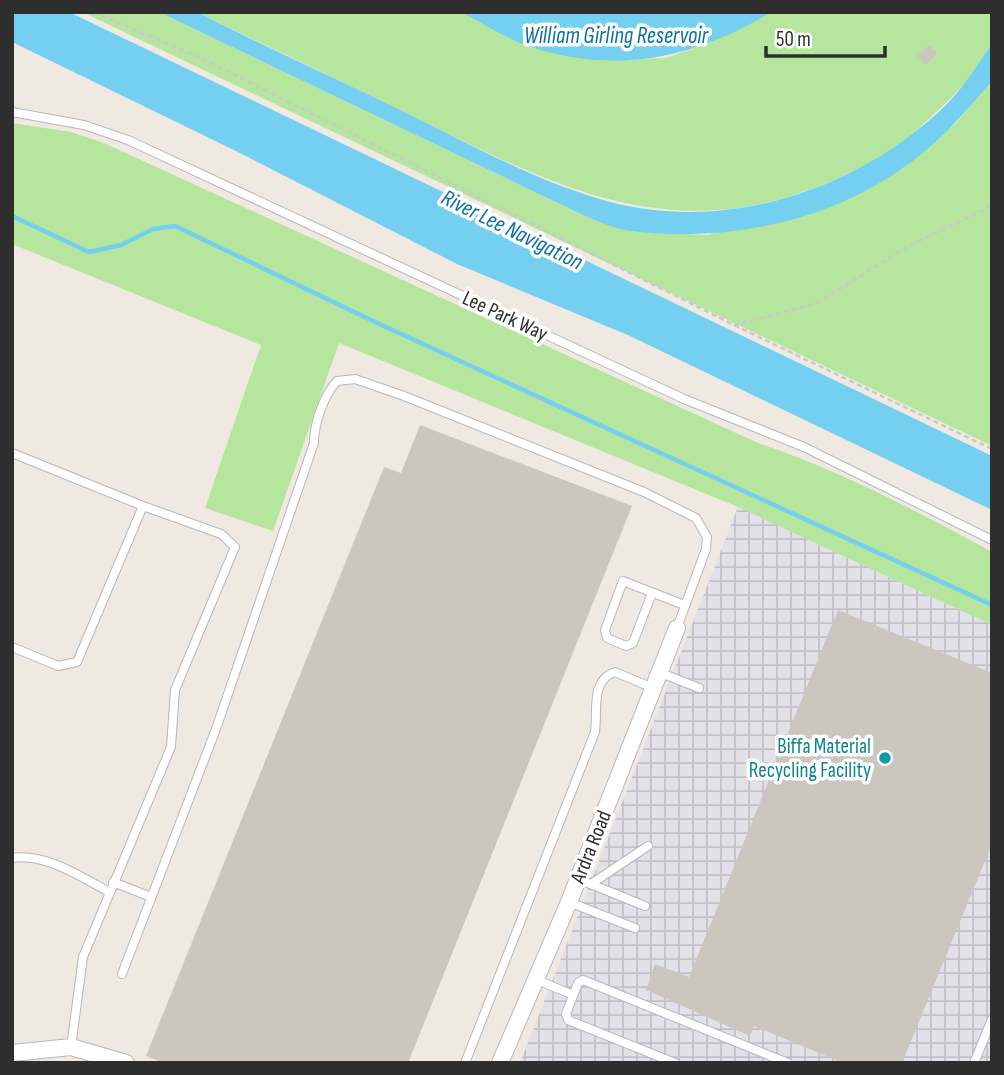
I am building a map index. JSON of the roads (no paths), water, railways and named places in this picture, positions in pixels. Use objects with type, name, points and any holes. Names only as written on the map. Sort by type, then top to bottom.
[{"type":"street","name":"Ardra Road","points":[[500,1063],[569,902],[584,881],[677,628]]},
{"type":"street","points":[[12,1053],[71,1047],[126,1063]]},
{"type":"lane","name":"Lee Park Way","points":[[12,112],[84,125],[128,140],[684,399],[804,447],[992,540]]},
{"type":"lane","points":[[122,974],[216,729],[314,443],[314,434],[329,390],[337,381],[355,379],[644,492],[696,518],[707,537],[706,550],[677,628]]},
{"type":"lane","points":[[12,453],[221,534],[235,547],[175,690],[171,747],[108,892],[80,970],[71,1047]]},
{"type":"lane","points":[[12,647],[58,666],[77,662],[143,506]]},
{"type":"lane","points":[[652,593],[633,643],[626,646],[607,638],[605,631],[623,581],[684,605]]},
{"type":"lane","points":[[465,1063],[595,732],[596,695],[607,674],[615,672],[654,689]]},
{"type":"lane","points":[[661,673],[699,688]]},
{"type":"lane","points":[[584,881],[648,846]]},
{"type":"lane","points":[[12,858],[28,856],[70,871],[108,892]]},
{"type":"lane","points":[[113,881],[151,897]]},
{"type":"lane","points":[[584,881],[645,906]]},
{"type":"lane","points":[[569,902],[635,928]]},
{"type":"lane","points":[[536,979],[573,995]]},
{"type":"lane","points":[[675,1063],[568,1020],[566,1014],[578,983],[583,980],[788,1063]]},
{"type":"lane","points":[[974,1063],[992,1018]]},
{"type":"water","name":"River Lee Navigation","points":[[12,12],[69,12],[992,456],[992,510],[630,336],[457,264],[242,154],[12,42]]},
{"type":"water","points":[[159,12],[197,12],[520,169],[596,198],[642,209],[689,212],[736,209],[782,199],[826,184],[868,163],[907,138],[943,108],[992,44],[992,81],[926,151],[870,189],[838,204],[771,225],[736,231],[665,234],[630,231],[585,216]]},
{"type":"water","name":"William Girling Reservoir","points":[[461,12],[771,12],[713,41],[683,51],[623,60],[592,60],[528,46]]},
{"type":"waterway","points":[[12,216],[89,252],[121,245],[153,229],[175,226],[373,321],[992,605]]},
{"type":"place","name":"Biffa Material Recycling Facility","points":[[885,758]]}]
